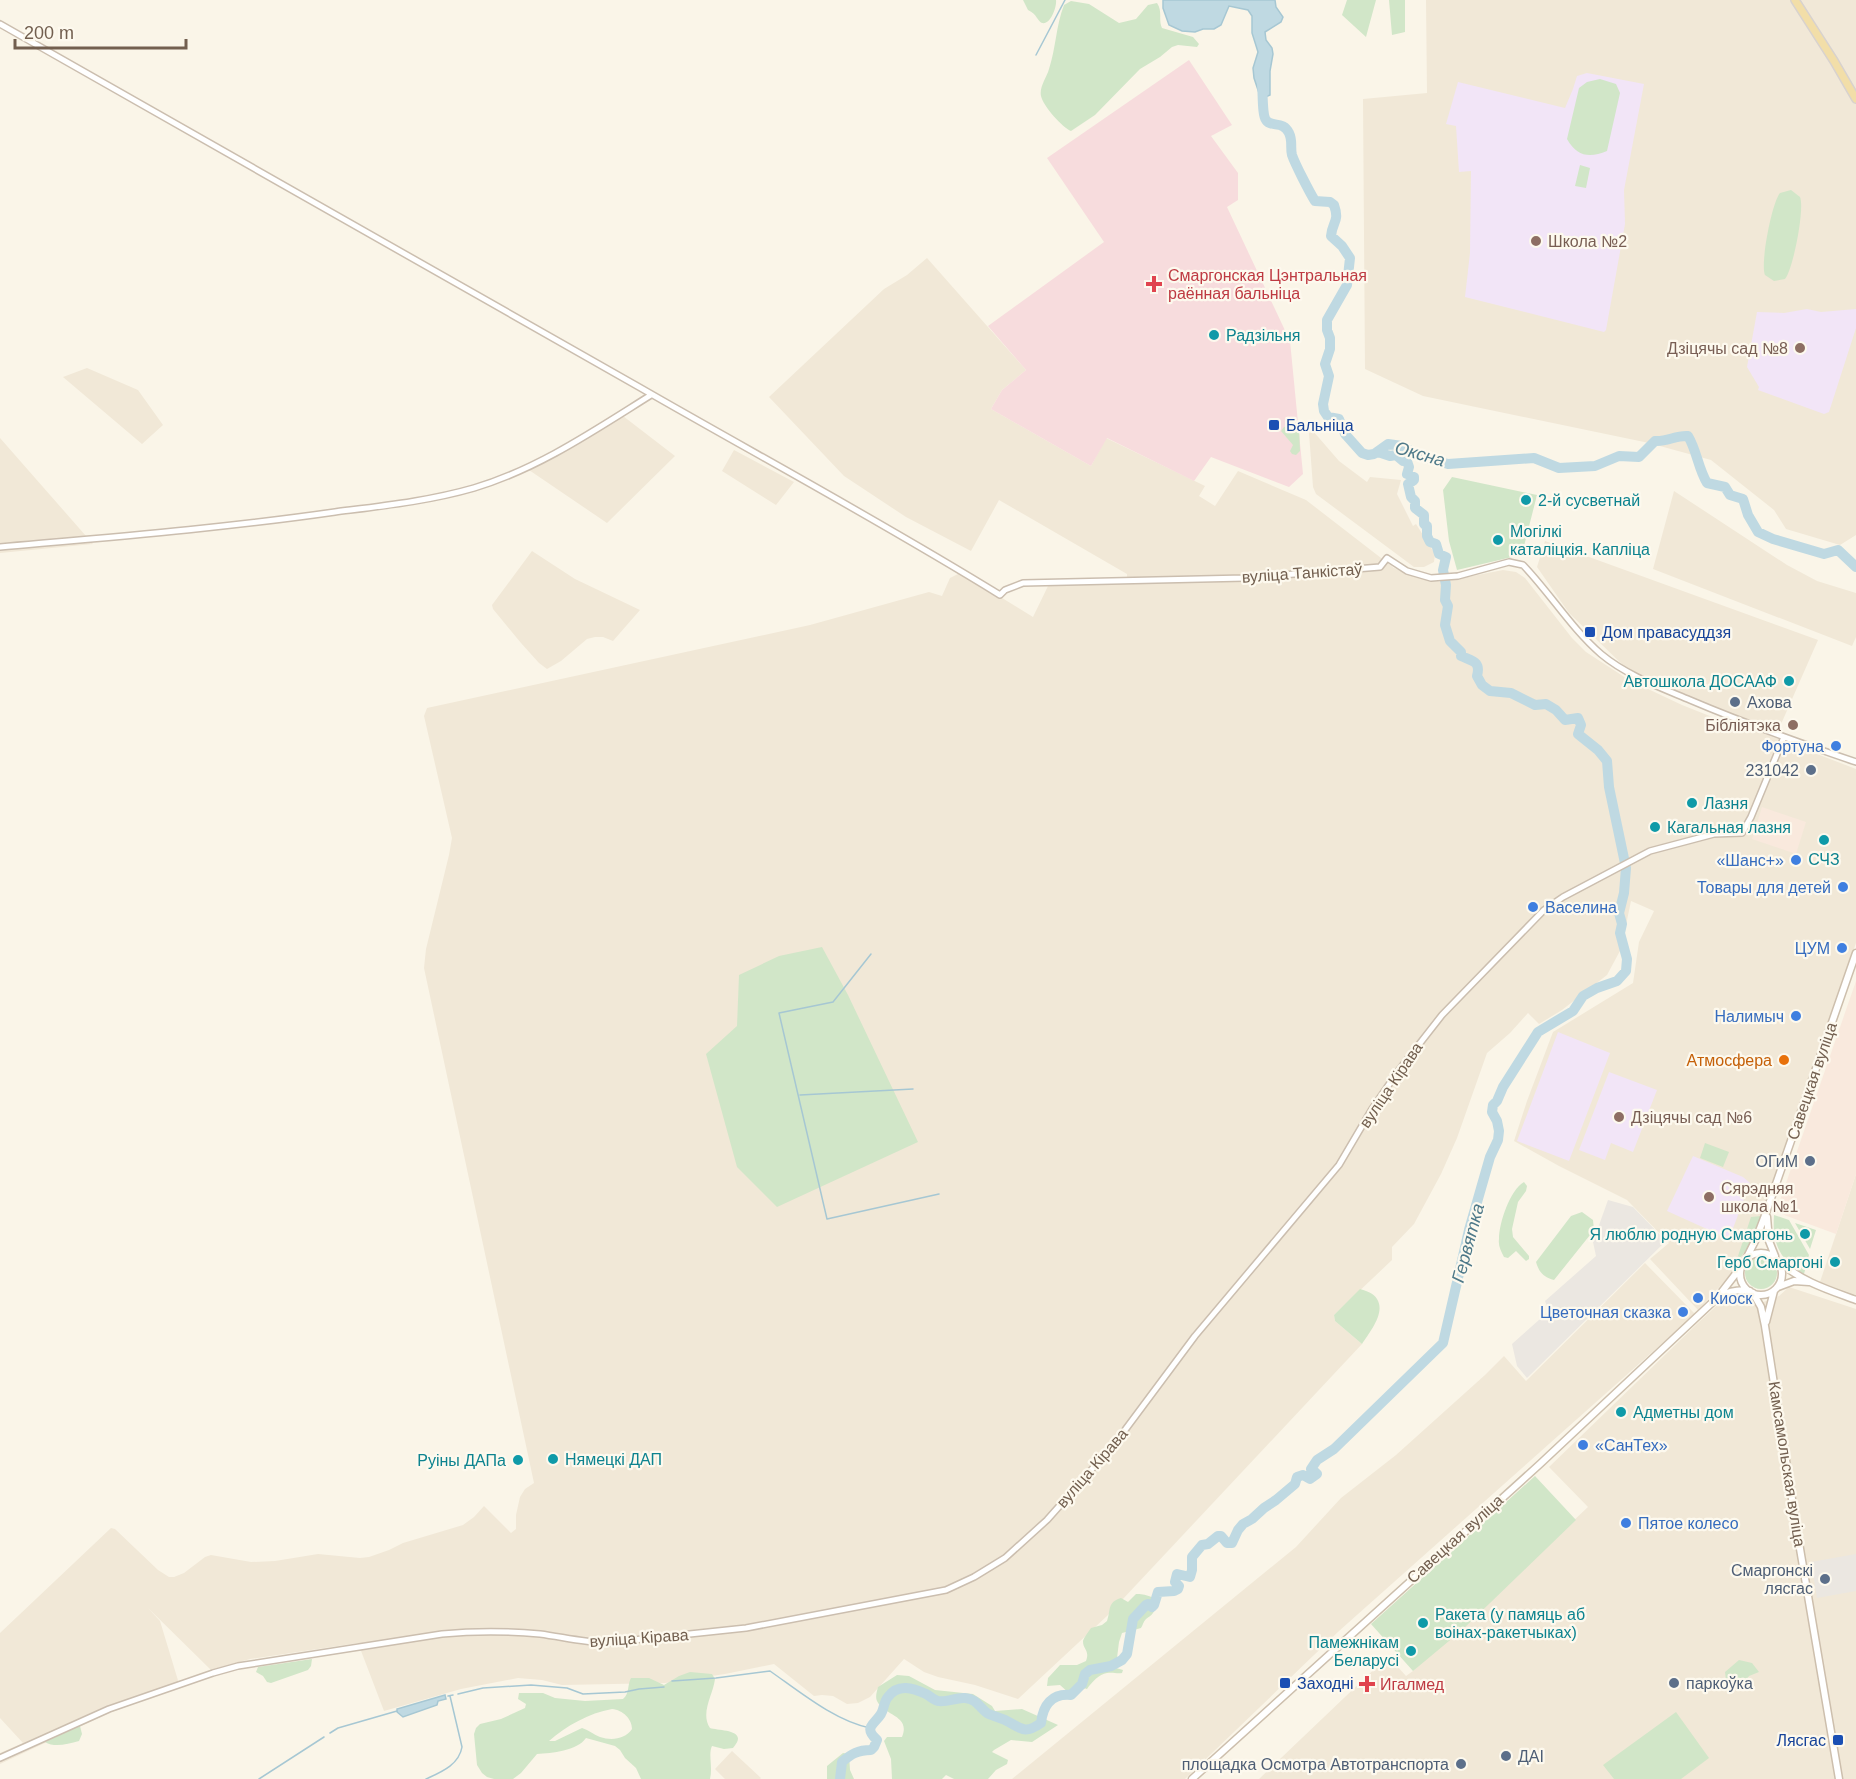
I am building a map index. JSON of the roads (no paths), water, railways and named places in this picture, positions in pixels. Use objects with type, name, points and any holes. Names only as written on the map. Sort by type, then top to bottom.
[{"type":"main road","points":[[1795,0],[1856,99]]},
{"type":"main road","name":"Савецкая вуліца","points":[[1746,1259],[1767,1210],[1856,953]]},
{"type":"main road","name":"Савецкая вуліца","points":[[1767,1210],[1769,1240],[1776,1259]]},
{"type":"main road","points":[[1809,1282],[1794,1281],[1763,1294],[1751,1292],[1742,1281],[1741,1267],[1746,1259],[1763,1252],[1809,1282],[1856,1300]]},
{"type":"main road","points":[[1776,1259],[1782,1272],[1782,1278],[1776,1289]]},
{"type":"main road","name":"Савецкая вуліца","points":[[1192,1779],[1540,1464],[1717,1298],[1741,1267]]},
{"type":"main road","name":"Камсамольская вуліца","points":[[1765,1326],[1768,1309],[1776,1289]]},
{"type":"main road","name":"Савецкая вуліца","points":[[1717,1298],[1731,1291],[1751,1292]]},
{"type":"main road","name":"Камсамольская вуліца","points":[[1751,1292],[1758,1298],[1765,1326],[1798,1541],[1839,1779]]},
{"type":"street","points":[[0,24],[651,394],[576,441],[518,472],[475,488],[427,499],[253,524],[0,547]]},
{"type":"street","name":"вуліца Танкістаў","points":[[651,394],[955,567],[1000,595],[1005,590],[1023,583],[1245,578],[1335,572],[1380,567],[1387,558],[1416,575],[1441,579],[1509,562],[1523,565],[1570,623],[1603,655],[1617,664],[1646,681],[1784,737],[1856,762]]},
{"type":"street","name":"вуліца Кірава","points":[[0,1758],[109,1708],[238,1666],[442,1634],[510,1632],[605,1643],[713,1633],[778,1623],[946,1590],[974,1577],[1005,1558],[1047,1520],[1110,1448],[1195,1336],[1339,1165],[1398,1070],[1449,1007],[1552,903],[1650,851],[1714,834],[1742,833],[1751,817],[1784,737]]},
{"type":"water","points":[[1163,0],[1275,0],[1276,7],[1283,17],[1281,22],[1265,32],[1273,54],[1270,95],[1261,99],[1254,78],[1253,68],[1258,52],[1252,33],[1252,16],[1248,10],[1229,6],[1221,25],[1214,29],[1195,32],[1182,31],[1169,25],[1163,8]]},
{"type":"water","points":[[445,1695],[446,1699],[438,1701],[437,1705],[403,1717],[397,1712],[397,1709]]},
{"type":"waterway","points":[[1036,55],[1065,0]]},
{"type":"waterway","name":"Оксна","points":[[1262,84],[1266,120],[1271,124],[1284,127],[1289,133],[1292,155],[1315,201],[1330,202],[1334,205],[1336,219],[1331,236],[1350,258],[1347,285],[1327,320],[1330,349],[1325,364],[1329,376],[1323,404],[1328,417],[1339,419],[1345,434],[1362,453],[1374,454],[1388,444],[1402,446],[1420,456],[1448,464],[1534,458],[1559,468],[1595,466],[1619,456],[1639,457],[1655,441],[1688,436],[1707,483],[1725,487],[1730,495],[1743,499],[1748,515],[1758,532],[1773,539],[1824,554],[1838,550],[1856,567]]},
{"type":"waterway","name":"Гервятка","points":[[840,1779],[842,1762],[855,1753],[871,1750],[874,1747],[877,1740],[871,1732],[871,1726],[881,1714],[887,1699],[901,1688],[916,1690],[938,1701],[969,1699],[987,1713],[1023,1729],[1035,1727],[1041,1723],[1046,1706],[1054,1698],[1071,1695],[1082,1684],[1085,1674],[1090,1670],[1111,1666],[1122,1660],[1127,1654],[1133,1619],[1146,1605],[1152,1607],[1154,1605],[1158,1592],[1178,1589],[1179,1586],[1175,1582],[1177,1574],[1190,1577],[1192,1557],[1202,1545],[1208,1544],[1218,1536],[1221,1536],[1227,1543],[1232,1543],[1243,1524],[1295,1484],[1297,1477],[1303,1475],[1310,1479],[1317,1474],[1312,1473],[1311,1469],[1317,1460],[1334,1449],[1443,1343],[1469,1230],[1490,1157],[1498,1140],[1497,1121],[1492,1112],[1493,1105],[1503,1087],[1538,1032],[1573,1011],[1583,996],[1617,981],[1626,971],[1627,959],[1620,933],[1622,924],[1619,913],[1624,893],[1626,868],[1609,787],[1607,761],[1598,750],[1578,734],[1581,725],[1578,718],[1565,720],[1556,710],[1546,704],[1535,705],[1511,693],[1490,691],[1482,685],[1477,676],[1477,664],[1461,656],[1461,652],[1450,641],[1445,625],[1448,606],[1445,600],[1446,585],[1443,570],[1446,557],[1439,554],[1436,544],[1430,542],[1427,536],[1427,526],[1424,524],[1424,515],[1415,508],[1415,501],[1411,497],[1408,484],[1414,480],[1414,477],[1407,474],[1409,467],[1407,461],[1403,461],[1396,455],[1390,456],[1378,452]]},
{"type":"waterway","points":[[871,954],[833,1002],[779,1013],[827,1219],[939,1194]]},
{"type":"waterway","points":[[800,1095],[913,1089]]},
{"type":"waterway","points":[[672,1681],[770,1671],[831,1712],[870,1728]]},
{"type":"waterway","points":[[458,1694],[483,1688],[531,1685],[567,1688],[583,1694],[664,1687]]},
{"type":"waterway","points":[[448,1696],[453,1695]]},
{"type":"waterway","points":[[426,1779],[438,1774],[453,1763],[462,1747],[450,1696]]},
{"type":"waterway","points":[[330,1733],[338,1728],[397,1711]]},
{"type":"waterway","points":[[259,1779],[324,1737]]},
{"type":"place","name":"Школа №2","points":[[1536,241]]},
{"type":"place","name":"Смаргонская Цэнтральная раённая бальніца","points":[[1154,284]]},
{"type":"place","name":"Радзільня","points":[[1214,335]]},
{"type":"place","name":"Дзіцячы сад №8","points":[[1800,348]]},
{"type":"place","name":"Бальніца","points":[[1274,425]]},
{"type":"place","name":"2-й сусветнай","points":[[1526,500]]},
{"type":"place","name":"Могілкі каталіцкія. Капліца","points":[[1498,540]]},
{"type":"place","name":"Дом правасуддзя","points":[[1590,632]]},
{"type":"place","name":"Автошкола ДОСААФ","points":[[1789,681]]},
{"type":"place","name":"Ахова","points":[[1735,702]]},
{"type":"place","name":"Бібліятэка","points":[[1793,725]]},
{"type":"place","name":"Фортуна","points":[[1836,746]]},
{"type":"place","name":"231042","points":[[1811,770]]},
{"type":"place","name":"Лазня","points":[[1692,803]]},
{"type":"place","name":"Кагальная лазня","points":[[1655,827]]},
{"type":"place","name":"СЧЗ","points":[[1824,840]]},
{"type":"place","name":"«Шанс+»","points":[[1796,860]]},
{"type":"place","name":"Товары для детей","points":[[1843,887]]},
{"type":"place","name":"Васелина","points":[[1533,907]]},
{"type":"place","name":"ЦУМ","points":[[1842,948]]},
{"type":"place","name":"Налимыч","points":[[1796,1016]]},
{"type":"place","name":"Атмосфера","points":[[1784,1060]]},
{"type":"place","name":"Дзіцячы сад №6","points":[[1619,1117]]},
{"type":"place","name":"ОГиМ","points":[[1810,1161]]},
{"type":"place","name":"Сярэдняя школа №1","points":[[1709,1197]]},
{"type":"place","name":"Я люблю родную Смаргонь","points":[[1805,1234]]},
{"type":"place","name":"Герб Смаргоні","points":[[1835,1262]]},
{"type":"place","name":"Киоск","points":[[1698,1298]]},
{"type":"place","name":"Цветочная сказка","points":[[1683,1312]]},
{"type":"place","name":"Адметны дом","points":[[1621,1412]]},
{"type":"place","name":"«СанТех»","points":[[1583,1445]]},
{"type":"place","name":"Нямецкі ДАП","points":[[553,1459]]},
{"type":"place","name":"Руіны ДАПа","points":[[518,1460]]},
{"type":"place","name":"Пятое колесо","points":[[1626,1523]]},
{"type":"place","name":"Смаргонскі лясгас","points":[[1825,1579]]},
{"type":"place","name":"Ракета (у памяць аб воінах-ракетчыках)","points":[[1423,1623]]},
{"type":"place","name":"Памежнікам Беларусі","points":[[1411,1651]]},
{"type":"place","name":"Заходні","points":[[1285,1683]]},
{"type":"place","name":"паркоўка","points":[[1674,1683]]},
{"type":"place","name":"Игалмед","points":[[1367,1684]]},
{"type":"place","name":"Лясгас","points":[[1838,1740]]},
{"type":"place","name":"ДАІ","points":[[1506,1756]]},
{"type":"place","name":"площадка Осмотра Автотранспорта","points":[[1461,1764]]}]
